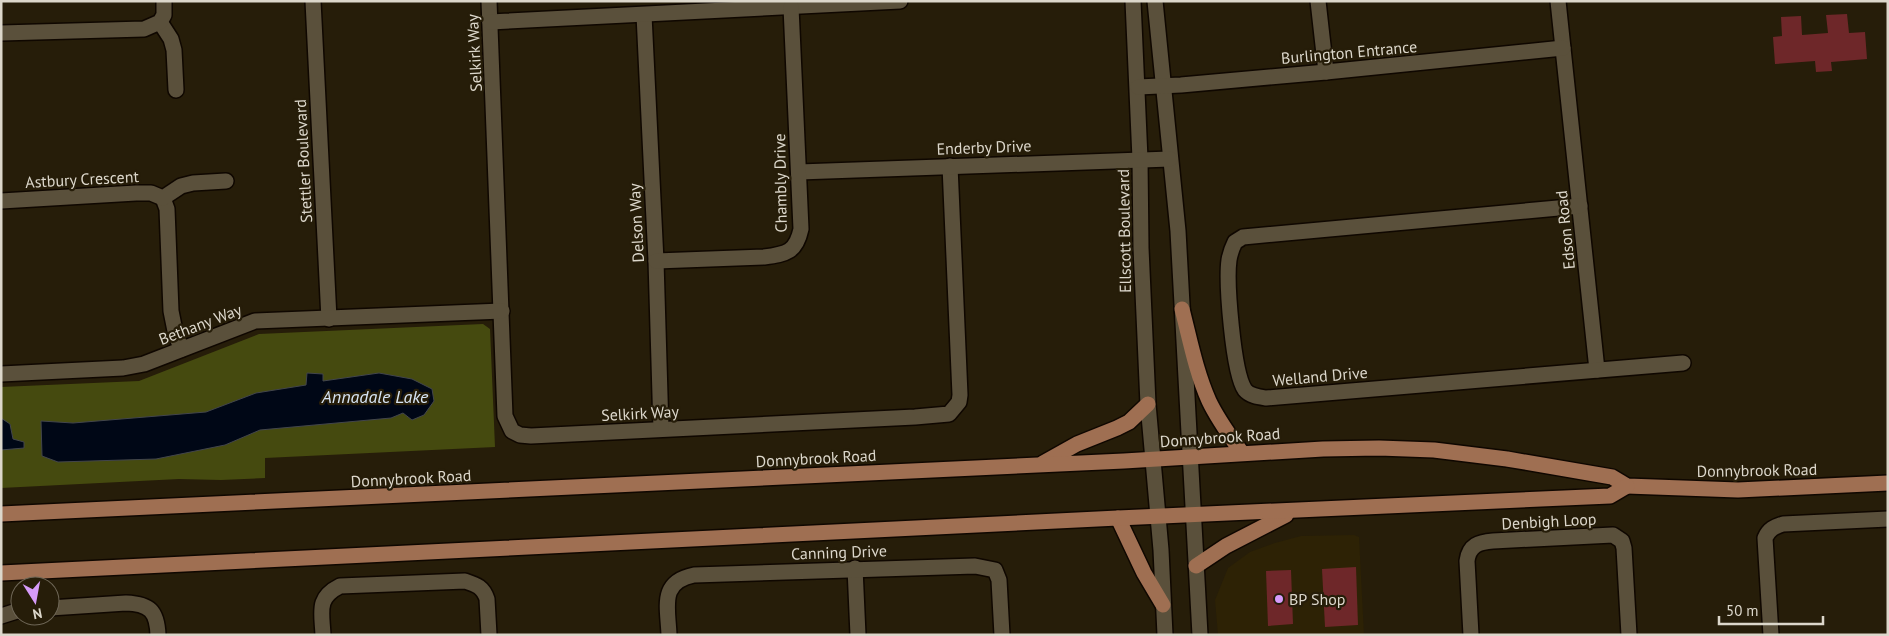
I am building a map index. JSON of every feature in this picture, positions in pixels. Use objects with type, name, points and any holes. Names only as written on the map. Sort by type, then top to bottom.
[{"type":"main road","points":[[1182,309],[1200,378],[1209,400],[1220,422],[1242,453]]},
{"type":"main road","points":[[1041,464],[1077,444],[1129,422],[1148,404]]},
{"type":"main road","name":"Donnybrook Road","points":[[1,514],[633,485],[1342,448],[1434,450],[1507,459],[1612,477],[1627,486],[1738,490],[1888,483]]},
{"type":"main road","name":"Donnybrook Road","points":[[1,573],[1118,518],[1610,496],[1627,486]]},
{"type":"main road","points":[[1196,566],[1226,546],[1266,524],[1297,510]]},
{"type":"main road","points":[[1118,518],[1144,573],[1163,605]]},
{"type":"street","points":[[1,34],[144,29],[160,22],[164,15],[164,1]]},
{"type":"street","name":"Stettler Boulevard","points":[[313,1],[329,319]]},
{"type":"street","name":"Selkirk Way","points":[[489,1],[505,416],[512,431],[520,435],[949,414],[959,402],[960,395],[950,166]]},
{"type":"street","points":[[490,22],[900,1]]},
{"type":"street","name":"Ellscott Boulevard","points":[[1133,1],[1138,87],[1140,248],[1148,404],[1158,517],[1165,635]]},
{"type":"street","points":[[1155,1],[1178,231],[1200,635]]},
{"type":"street","points":[[1318,1],[1326,72]]},
{"type":"street","name":"Edson Road","points":[[1558,1],[1597,370]]},
{"type":"street","name":"Chambly Drive","points":[[656,262],[782,255],[792,249],[798,240],[801,228],[791,7]]},
{"type":"street","name":"Delson Way","points":[[644,15],[656,262],[661,429]]},
{"type":"street","points":[[160,22],[171,39],[174,50],[176,90]]},
{"type":"street","name":"Burlington Entrance","points":[[1138,87],[1326,72],[1562,48]]},
{"type":"street","name":"Enderby Drive","points":[[799,172],[1170,159]]},
{"type":"street","points":[[182,349],[173,325],[168,209],[163,198],[181,186],[193,183],[226,181]]},
{"type":"street","name":"Astbury Crescent","points":[[1,201],[144,193],[158,195],[163,198]]},
{"type":"street","name":"Welland Drive","points":[[1580,206],[1243,237],[1234,242],[1229,262],[1231,321],[1238,366],[1246,391],[1254,396],[1266,398],[1597,370]]},
{"type":"street","name":"Bethany Way","points":[[1,374],[123,368],[144,364],[255,321],[502,311]]},
{"type":"street","points":[[1597,370],[1683,362]]},
{"type":"street","points":[[1771,635],[1765,538],[1768,531],[1783,524],[1888,519]]},
{"type":"street","name":"Denbigh Loop","points":[[1471,635],[1467,561],[1468,552],[1480,542],[1613,535],[1622,541],[1624,548],[1629,635]]},
{"type":"street","name":"Canning Drive","points":[[669,635],[669,591],[674,582],[683,577],[855,568],[974,566],[995,570],[999,580],[1002,635]]},
{"type":"street","points":[[855,568],[858,635]]},
{"type":"street","points":[[323,635],[321,607],[323,601],[329,592],[340,586],[466,581],[480,586],[485,594],[489,635]]},
{"type":"street","points":[[60,607],[138,603],[147,607],[154,614],[158,635]]},
{"type":"shaded area","points":[[1354,535],[1359,537],[1364,635],[1218,635],[1215,600],[1228,568],[1250,552],[1301,536]]},
{"type":"green space","points":[[483,324],[490,329],[495,447],[265,458],[265,478],[179,479],[1,488],[1,387],[139,381],[259,334]]},
{"type":"water","name":"Annadale Lake","points":[[307,373],[323,374],[323,381],[379,373],[412,379],[432,389],[434,401],[424,415],[412,420],[403,413],[391,418],[260,430],[225,445],[156,459],[58,462],[42,456],[41,421],[73,423],[206,412],[256,393],[306,385]]},
{"type":"water","points":[[1,418],[10,424],[13,439],[24,442],[24,448],[1,450]]},
{"type":"building","points":[[1847,14],[1849,33],[1865,32],[1867,59],[1831,62],[1832,71],[1816,72],[1815,61],[1775,64],[1773,37],[1782,36],[1781,17],[1801,16],[1802,35],[1828,33],[1826,15]]},
{"type":"building","points":[[1356,567],[1358,625],[1325,627],[1322,569]]},
{"type":"building","points":[[1291,570],[1293,624],[1268,626],[1266,571]]},
{"type":"place","name":"BP Shop","points":[[1279,599]]}]
